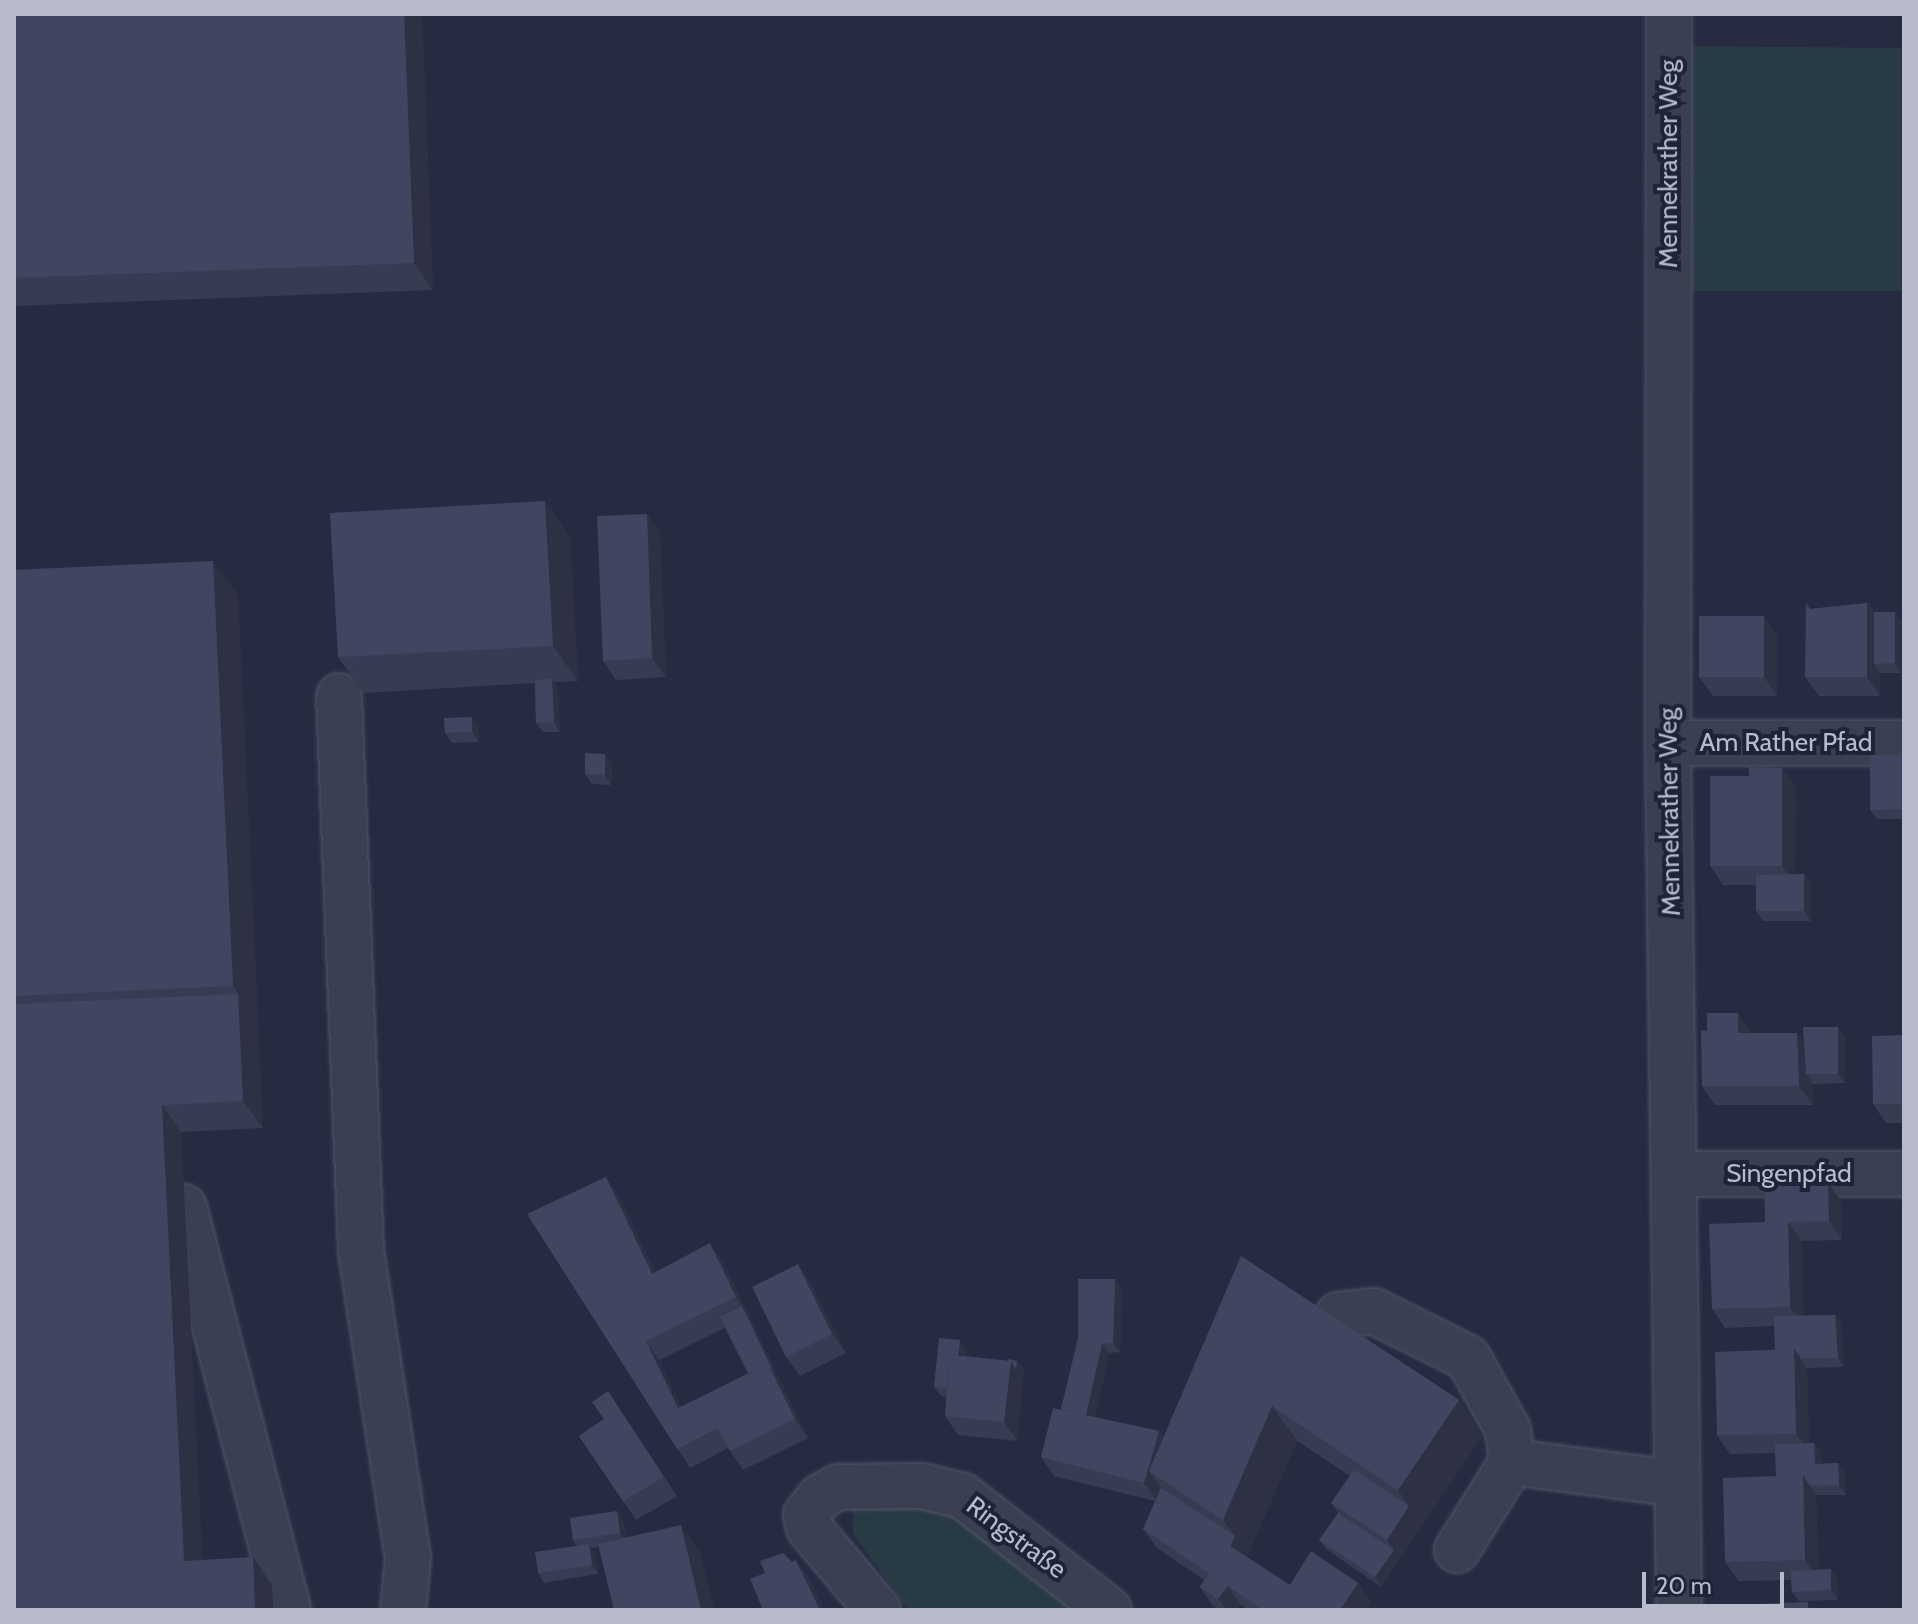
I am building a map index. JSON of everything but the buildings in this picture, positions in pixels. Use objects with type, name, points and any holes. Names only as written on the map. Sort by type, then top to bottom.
[{"type":"street","name":"Mennekrather Weg","points":[[1669,14],[1668,743],[1679,1610]]},
{"type":"street","points":[[339,696],[361,1251],[408,1558],[403,1610]]},
{"type":"street","name":"Am Rather Pfad","points":[[1668,743],[1904,743]]},
{"type":"street","name":"Singenpfad","points":[[1674,1174],[1904,1174]]},
{"type":"street","points":[[184,1207],[288,1610]]},
{"type":"street","points":[[1338,1315],[1374,1311],[1468,1358],[1508,1430],[1512,1462],[1457,1550]]},
{"type":"street","points":[[1512,1462],[1678,1484]]},
{"type":"street","name":"Ringstraße","points":[[878,1610],[809,1528],[806,1515],[820,1497],[838,1487],[922,1486],[963,1496],[1109,1610]]},
{"type":"shaded area","points":[[1681,46],[1904,48],[1904,291],[1684,291]]},
{"type":"shaded area","points":[[952,1503],[1082,1610],[908,1610],[853,1534],[853,1505]]}]
